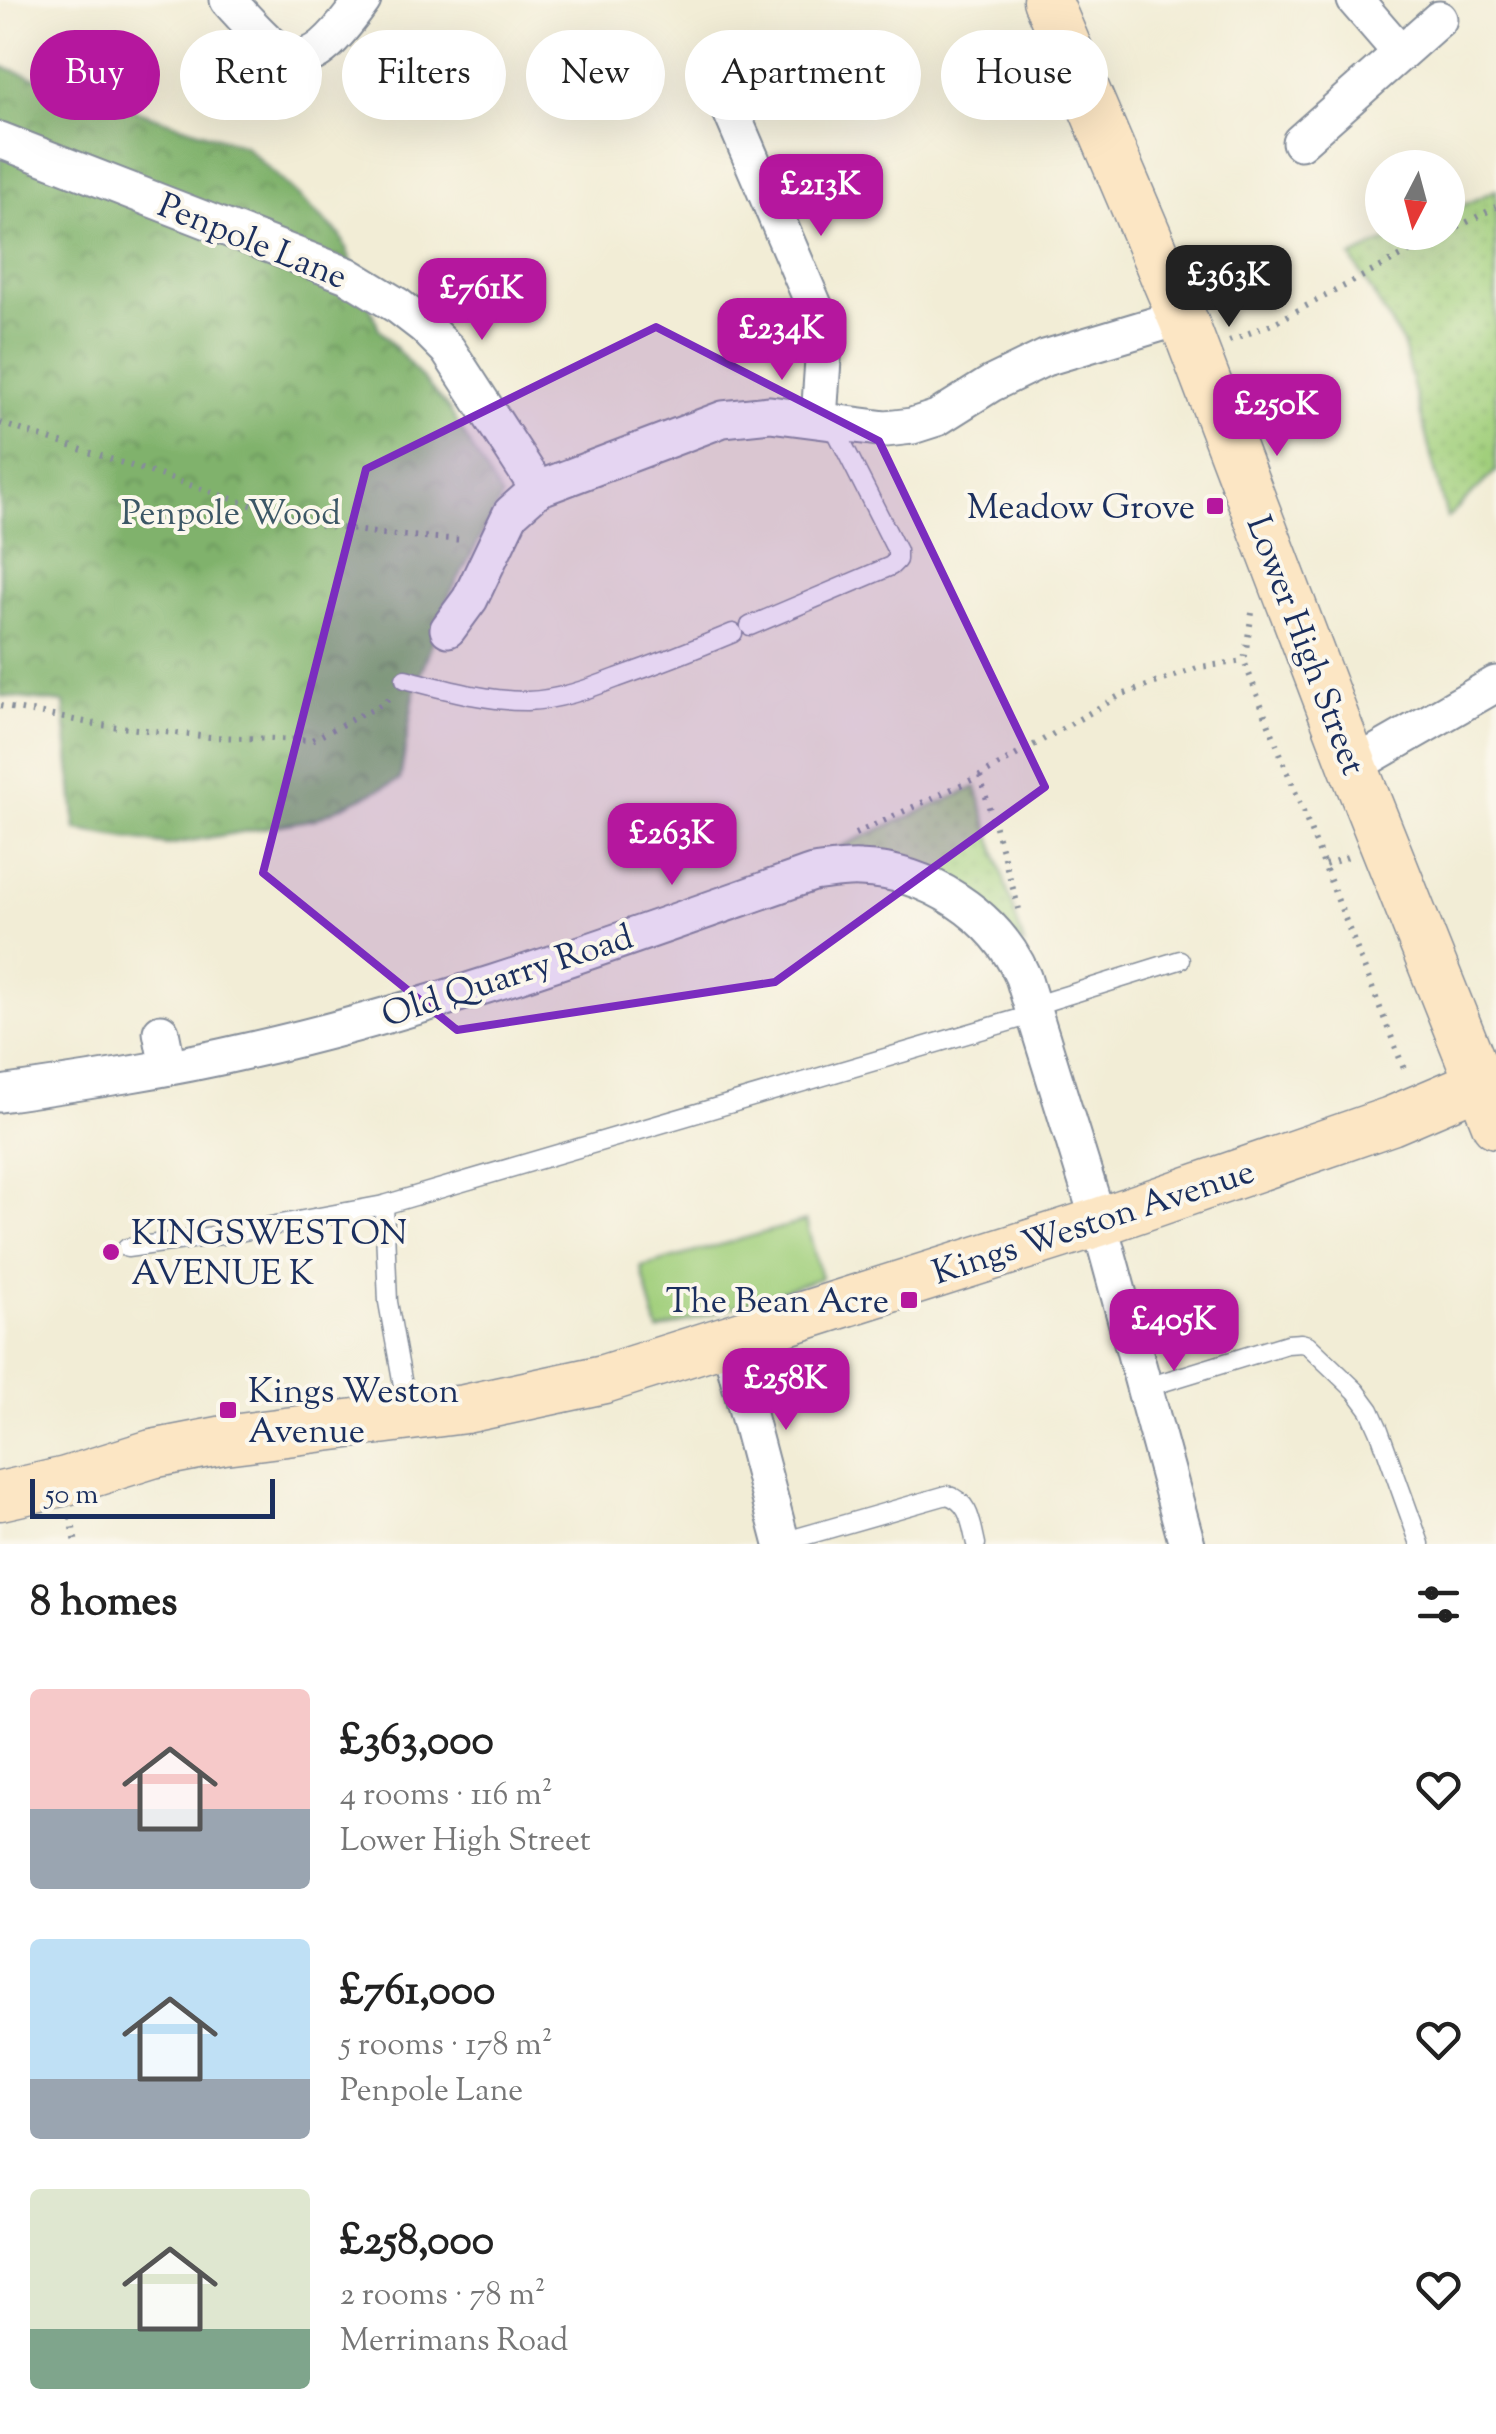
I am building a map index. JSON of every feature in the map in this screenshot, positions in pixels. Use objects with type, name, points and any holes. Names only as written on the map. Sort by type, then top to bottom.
[{"type":"street","points":[[228,0],[277,50],[289,57],[305,58],[320,51],[342,29],[363,0]]},
{"type":"street","name":"Lower High Street","points":[[1048,0],[1182,317],[1352,766],[1491,1094]]},
{"type":"street","points":[[1355,0],[1400,52]]},
{"type":"street","points":[[1300,142],[1439,19]]},
{"type":"street","points":[[734,120],[820,317],[825,420]]},
{"type":"street","name":"Penpole Lane","points":[[0,140],[347,275],[398,306],[448,350],[538,489]]},
{"type":"street","points":[[448,628],[470,598],[511,513],[538,489],[724,418],[770,414],[886,428],[912,426],[938,418],[992,384],[1046,358],[1182,317]]},
{"type":"street","points":[[1352,766],[1496,684]]},
{"type":"street","name":"Old Quarry Road","points":[[0,1094],[168,1068],[248,1051],[537,970],[813,874],[860,868],[902,875],[949,896],[967,907],[1016,962],[1098,1222]]},
{"type":"street","points":[[162,1032],[168,1068]]},
{"type":"street","name":"Kings Weston Avenue","points":[[0,1496],[66,1481],[152,1454],[224,1440],[466,1409],[604,1379],[1098,1222],[1391,1120],[1491,1094]]},
{"type":"street","points":[[1098,1222],[1187,1544]]},
{"type":"street","points":[[728,1339],[779,1544]]},
{"type":"lane","points":[[405,679],[498,700],[547,700],[661,663],[891,566],[897,560],[896,551],[825,420]]},
{"type":"lane","points":[[126,1248],[384,1205],[1033,1010],[1180,960]]},
{"type":"lane","points":[[384,1205],[388,1302],[409,1416]]},
{"type":"lane","points":[[1144,1388],[1287,1344],[1308,1345],[1370,1410],[1420,1544]]},
{"type":"lane","points":[[779,1544],[947,1495],[957,1498],[965,1507],[976,1544]]},
{"type":"path","points":[[1465,222],[1496,206]]},
{"type":"path","points":[[1272,324],[1413,250]]},
{"type":"path","points":[[0,423],[306,523],[382,534],[496,541]]},
{"type":"path","points":[[1281,578],[1252,610],[1244,661],[1412,1088]]},
{"type":"path","points":[[813,874],[831,845],[980,776],[1119,696],[1200,667],[1244,661]]},
{"type":"path","points":[[0,706],[101,726],[156,732],[312,740],[384,703],[405,679]]},
{"type":"path","points":[[980,776],[1022,916]]},
{"type":"highlighted area","points":[[656,327],[879,441],[1045,787],[775,982],[457,1030],[263,873],[366,469]]},
{"type":"green space","name":"Penpole Wood","points":[[0,66],[30,76],[30,120],[160,118],[245,146],[341,236],[379,329],[449,409],[502,498],[449,596],[415,689],[400,780],[315,819],[168,845],[76,830],[64,703],[0,696]]},
{"type":"green space","points":[[1496,190],[1496,471],[1447,518],[1402,342],[1351,257],[1366,250],[1465,250],[1465,204]]},
{"type":"green space","points":[[976,787],[1024,945],[888,859],[833,850]]},
{"type":"green space","points":[[806,1221],[821,1278],[658,1331],[641,1267]]},
{"type":"place","name":"Meadow Grove","points":[[1215,506]]},
{"type":"place","name":"KINGSWESTON AVENUE K","points":[[111,1252]]},
{"type":"place","name":"The Bean Acre","points":[[909,1300]]},
{"type":"place","name":"Kings Weston Avenue","points":[[228,1410]]}]
